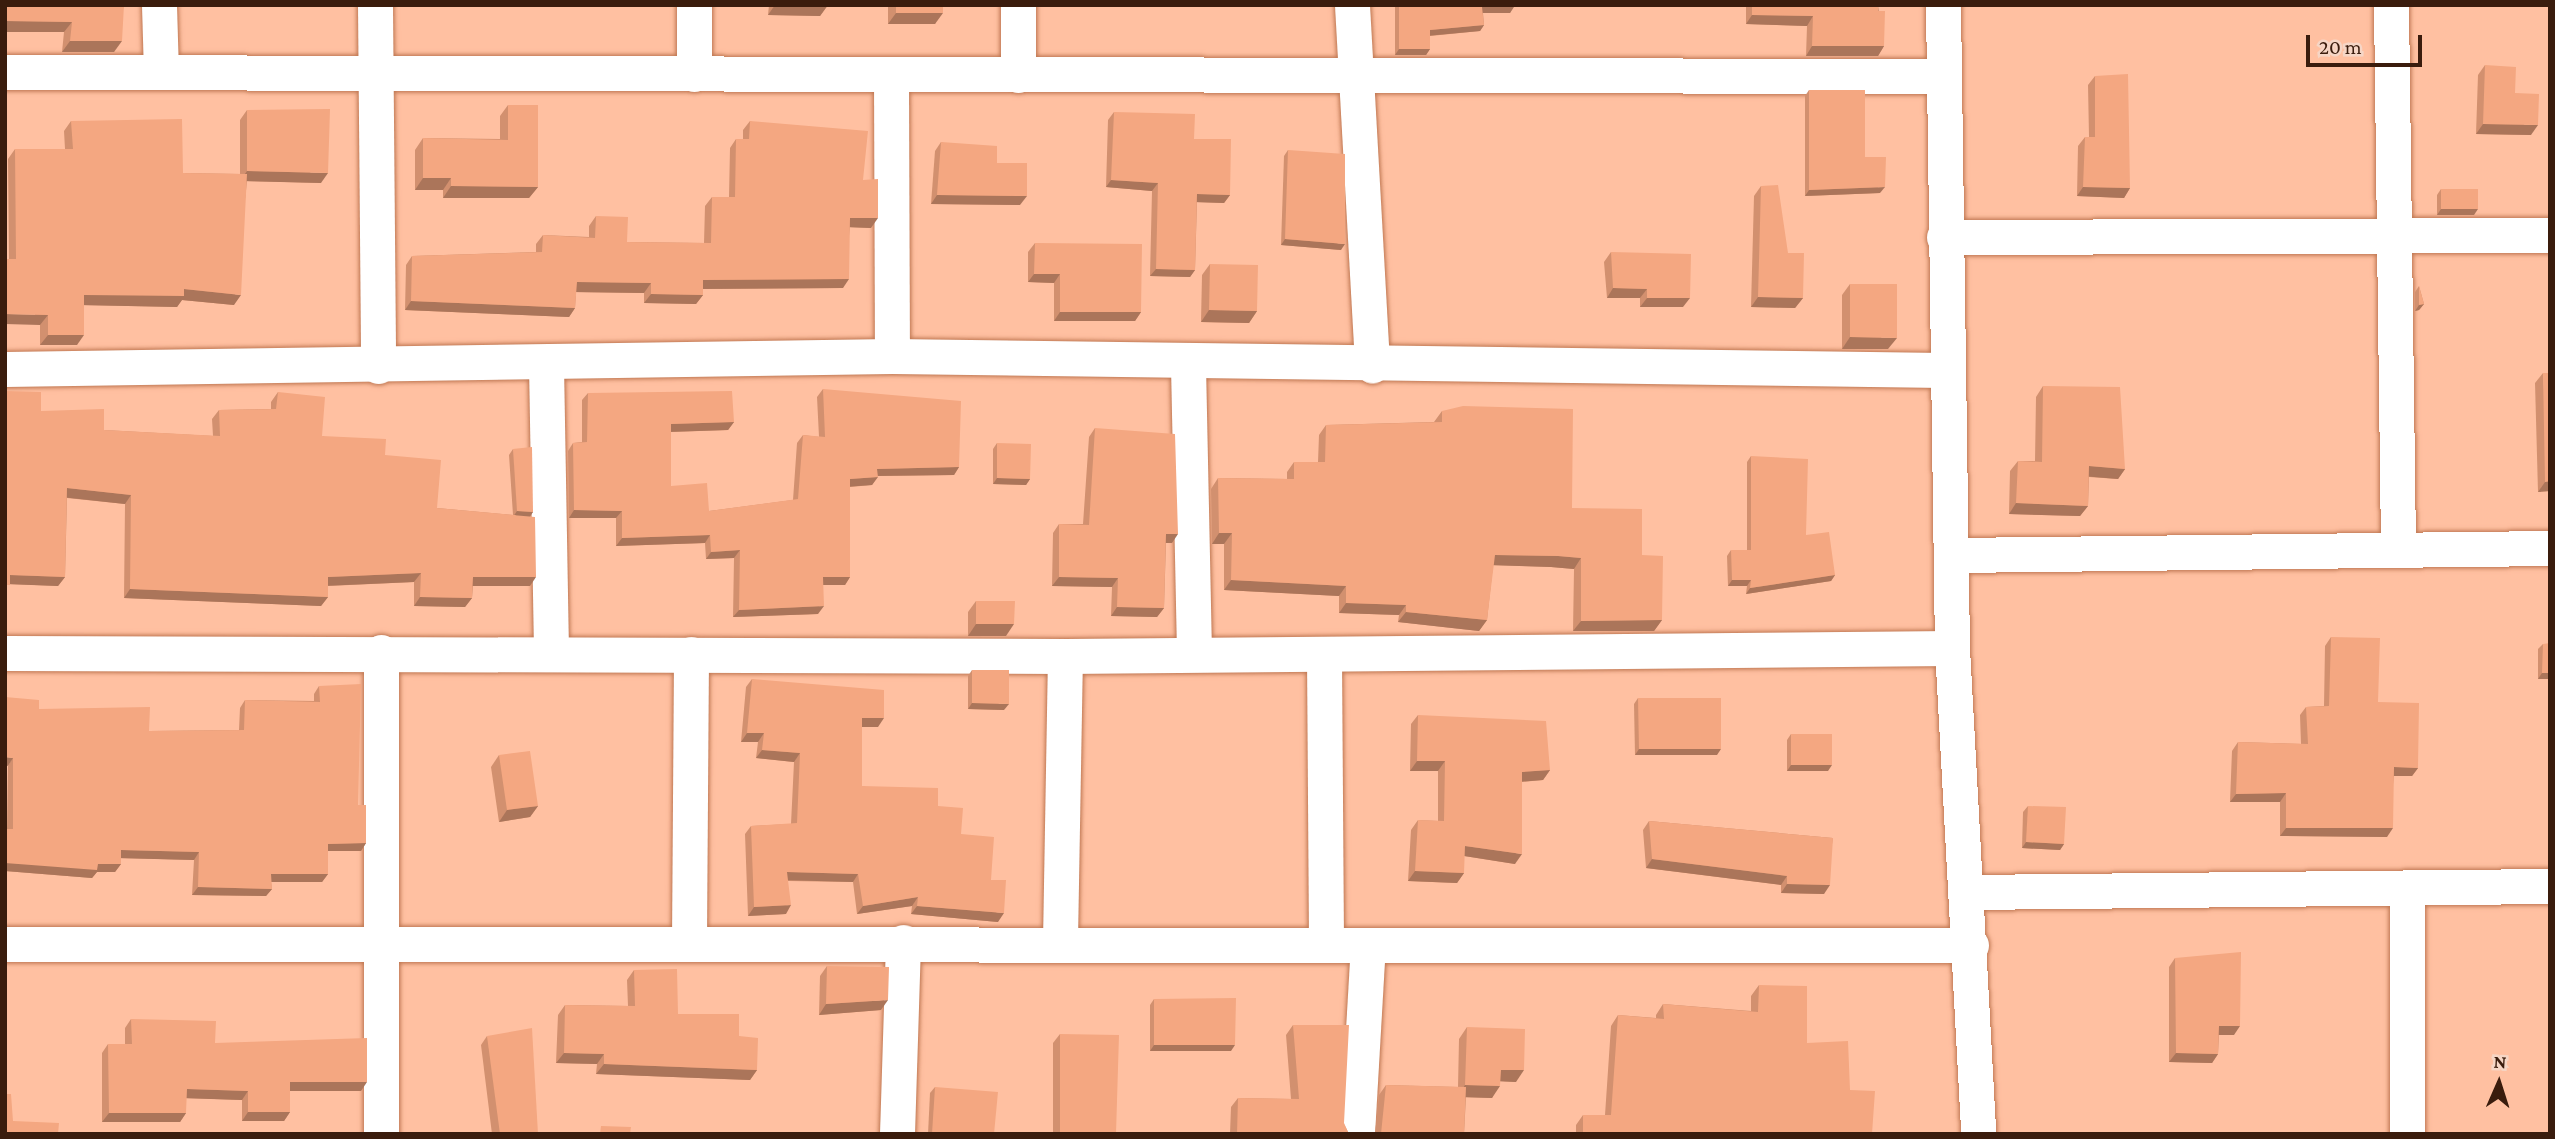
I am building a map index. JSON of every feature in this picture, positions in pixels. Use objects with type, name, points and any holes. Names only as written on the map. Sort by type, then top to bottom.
[{"type":"street","points":[[159,5],[161,71]]},
{"type":"street","points":[[375,5],[378,72],[378,366]]},
{"type":"street","points":[[694,5],[694,74]]},
{"type":"street","points":[[1018,5],[1018,75]]},
{"type":"street","points":[[1352,5],[1372,365]]},
{"type":"street","points":[[1943,5],[1944,370],[1953,555],[1952,648],[1971,945],[1978,1134]]},
{"type":"street","points":[[2391,5],[2398,550]]},
{"type":"street","points":[[5,72],[694,74],[891,78],[1018,75],[1942,76]]},
{"type":"street","points":[[891,78],[892,356]]},
{"type":"street","points":[[1944,237],[2550,235]]},
{"type":"street","points":[[5,369],[546,365],[892,356],[1188,365],[1944,370]]},
{"type":"street","points":[[546,365],[551,652]]},
{"type":"street","points":[[1188,365],[1195,653]]},
{"type":"street","points":[[1953,555],[2550,548]]},
{"type":"street","points":[[5,653],[551,652],[1065,656],[1952,648]]},
{"type":"street","points":[[381,652],[381,1134]]},
{"type":"street","points":[[689,942],[691,654]]},
{"type":"street","points":[[1324,655],[1326,945]]},
{"type":"street","points":[[1060,941],[1065,656]]},
{"type":"street","points":[[1968,892],[2550,886]]},
{"type":"street","points":[[2407,888],[2407,1134]]},
{"type":"street","points":[[5,944],[380,940],[1971,945]]},
{"type":"street","points":[[897,1134],[903,942]]},
{"type":"street","points":[[1357,1134],[1368,945]]},
{"type":"building","points":[[5,5],[124,5],[122,41],[70,41],[72,22],[5,21]]},
{"type":"building","points":[[896,5],[943,5],[943,13],[896,13]]},
{"type":"building","points":[[1399,5],[1514,7],[1482,7],[1484,25],[1430,30],[1430,49],[1399,49]]},
{"type":"building","points":[[1752,5],[1878,5],[1878,11],[1885,11],[1884,46],[1812,46],[1813,16],[1752,15]]},
{"type":"building","points":[[2485,65],[2516,67],[2515,93],[2539,94],[2538,125],[2483,124]]},
{"type":"building","points":[[2128,74],[2130,188],[2083,187],[2085,137],[2095,137],[2095,76]]},
{"type":"building","points":[[1809,90],[1865,90],[1865,157],[1886,157],[1885,187],[1809,190]]},
{"type":"building","points":[[508,105],[538,105],[538,187],[451,186],[451,178],[423,178],[423,138],[508,140]]},
{"type":"building","points":[[330,109],[328,173],[247,171],[247,110]]},
{"type":"building","points":[[1114,112],[1195,114],[1194,139],[1231,139],[1230,195],[1197,194],[1195,270],[1156,269],[1158,183],[1111,180]]},
{"type":"building","points":[[182,119],[183,173],[247,174],[241,295],[184,289],[184,296],[84,295],[84,335],[48,335],[48,315],[5,314],[5,259],[16,259],[15,149],[73,149],[71,121]]},
{"type":"building","points":[[750,121],[868,131],[863,180],[878,179],[878,218],[850,218],[849,279],[703,280],[703,295],[651,294],[651,283],[577,282],[575,308],[411,301],[412,256],[542,252],[543,235],[595,238],[596,216],[628,217],[627,242],[711,243],[712,197],[735,197],[736,139],[749,139]]},
{"type":"building","points":[[941,142],[997,146],[997,163],[1027,163],[1027,196],[937,195]]},
{"type":"building","points":[[1288,150],[1345,154],[1345,244],[1285,239]]},
{"type":"building","points":[[1778,185],[1788,253],[1804,253],[1803,298],[1758,297],[1761,186]]},
{"type":"building","points":[[2441,189],[2478,189],[2478,209],[2441,209]]},
{"type":"building","points":[[1035,243],[1142,244],[1141,312],[1060,312],[1060,274],[1034,274]]},
{"type":"building","points":[[1611,252],[1691,254],[1690,298],[1647,298],[1647,289],[1613,288]]},
{"type":"building","points":[[1210,264],[1258,265],[1257,311],[1209,310]]},
{"type":"building","points":[[1850,284],[1897,284],[1897,338],[1850,337]]},
{"type":"building","points":[[2419,286],[2424,304],[2419,305]]},
{"type":"building","points":[[2543,373],[2550,373],[2550,481],[2545,482]]},
{"type":"building","points":[[2043,386],[2120,387],[2125,469],[2089,466],[2088,506],[2016,503],[2018,461],[2042,462]]},
{"type":"building","points":[[823,389],[961,401],[959,467],[877,469],[878,477],[850,479],[850,577],[823,577],[824,606],[739,610],[740,550],[711,552],[710,535],[622,538],[622,511],[574,510],[573,443],[587,442],[588,393],[732,391],[734,422],[671,424],[671,486],[707,483],[709,511],[798,499],[803,435],[825,437]]},
{"type":"building","points":[[5,391],[41,392],[41,411],[104,409],[104,430],[220,436],[219,410],[276,409],[278,392],[325,397],[322,436],[386,439],[385,455],[441,460],[437,508],[535,517],[536,577],[473,577],[472,598],[420,597],[421,573],[328,577],[328,597],[130,589],[131,495],[67,488],[65,577],[10,575],[10,585],[5,585]]},
{"type":"building","points":[[1463,406],[1573,409],[1572,508],[1642,509],[1642,555],[1663,556],[1662,620],[1581,621],[1581,558],[1495,555],[1487,620],[1406,612],[1406,605],[1346,603],[1346,586],[1231,580],[1232,533],[1219,533],[1218,478],[1294,479],[1294,462],[1325,462],[1326,425],[1442,422],[1442,411]]},
{"type":"building","points":[[1095,428],[1175,434],[1178,534],[1166,534],[1164,608],[1117,607],[1118,578],[1059,577],[1059,524],[1089,525]]},
{"type":"building","points":[[997,443],[1031,444],[1030,479],[997,478]]},
{"type":"building","points":[[532,447],[533,512],[517,511],[513,449]]},
{"type":"building","points":[[1751,456],[1808,459],[1806,535],[1829,532],[1835,575],[1750,588],[1751,580],[1732,580],[1731,550],[1751,550]]},
{"type":"building","points":[[976,601],[1015,601],[1014,624],[976,624]]},
{"type":"building","points":[[2331,637],[2380,638],[2378,702],[2419,703],[2418,768],[2394,767],[2393,828],[2286,828],[2286,793],[2236,794],[2238,742],[2308,744],[2306,707],[2329,706]]},
{"type":"building","points":[[2550,643],[2550,673],[2542,673],[2543,644]]},
{"type":"building","points":[[972,670],[1009,670],[1009,704],[972,703]]},
{"type":"building","points":[[752,679],[884,690],[884,718],[862,718],[862,786],[938,788],[938,806],[963,808],[961,834],[994,837],[991,880],[1006,880],[1004,913],[917,906],[918,897],[863,906],[858,874],[787,872],[791,905],[754,907],[751,826],[797,823],[800,753],[762,750],[764,733],[747,733]]},
{"type":"building","points":[[361,684],[358,805],[366,805],[366,843],[328,844],[328,874],[271,874],[272,889],[198,887],[199,852],[121,850],[121,864],[98,864],[97,870],[5,863],[5,829],[13,829],[13,758],[5,757],[5,697],[39,700],[39,709],[150,707],[149,731],[244,730],[245,700],[320,702],[319,686]]},
{"type":"building","points":[[1638,698],[1721,698],[1721,749],[1639,749]]},
{"type":"building","points":[[1418,715],[1546,721],[1550,770],[1522,772],[1522,854],[1465,846],[1464,873],[1415,871],[1418,820],[1444,821],[1445,761],[1417,761]]},
{"type":"building","points":[[1791,734],[1832,734],[1832,765],[1791,765]]},
{"type":"building","points":[[530,751],[538,806],[507,810],[499,755]]},
{"type":"building","points":[[2028,806],[2066,807],[2064,844],[2026,842]]},
{"type":"building","points":[[1649,821],[1833,838],[1830,885],[1787,884],[1787,876],[1652,859]]},
{"type":"building","points":[[2241,952],[2240,1026],[2219,1026],[2218,1054],[2176,1053],[2175,958]]},
{"type":"building","points":[[827,966],[889,967],[888,1000],[826,1004]]},
{"type":"building","points":[[677,969],[678,1014],[739,1014],[739,1036],[758,1038],[757,1070],[604,1064],[604,1054],[564,1053],[565,1005],[635,1006],[634,970]]},
{"type":"building","points":[[1759,985],[1807,986],[1807,1043],[1848,1041],[1850,1090],[1875,1091],[1872,1134],[1583,1134],[1583,1115],[1611,1115],[1618,1015],[1664,1019],[1663,1004],[1758,1012]]},
{"type":"building","points":[[1236,998],[1235,1045],[1154,1045],[1154,999]]},
{"type":"building","points":[[131,1019],[216,1021],[215,1043],[367,1038],[367,1082],[290,1082],[290,1112],[248,1112],[248,1091],[187,1089],[186,1113],[109,1113],[108,1044],[132,1044]]},
{"type":"building","points":[[1293,1025],[1349,1025],[1344,1123],[1349,1134],[1237,1134],[1238,1098],[1299,1099]]},
{"type":"building","points":[[1467,1027],[1525,1029],[1524,1070],[1501,1070],[1500,1086],[1465,1085]]},
{"type":"building","points":[[532,1028],[538,1134],[500,1134],[487,1036]]},
{"type":"building","points":[[1060,1034],[1119,1035],[1116,1134],[1060,1134]]},
{"type":"building","points":[[1386,1085],[1466,1087],[1464,1134],[1381,1134]]},
{"type":"building","points":[[935,1087],[998,1092],[994,1134],[932,1134]]},
{"type":"building","points":[[5,1094],[11,1094],[13,1121],[59,1123],[58,1134],[5,1134]]},
{"type":"building","points":[[601,1126],[631,1127],[630,1134],[600,1134]]}]
